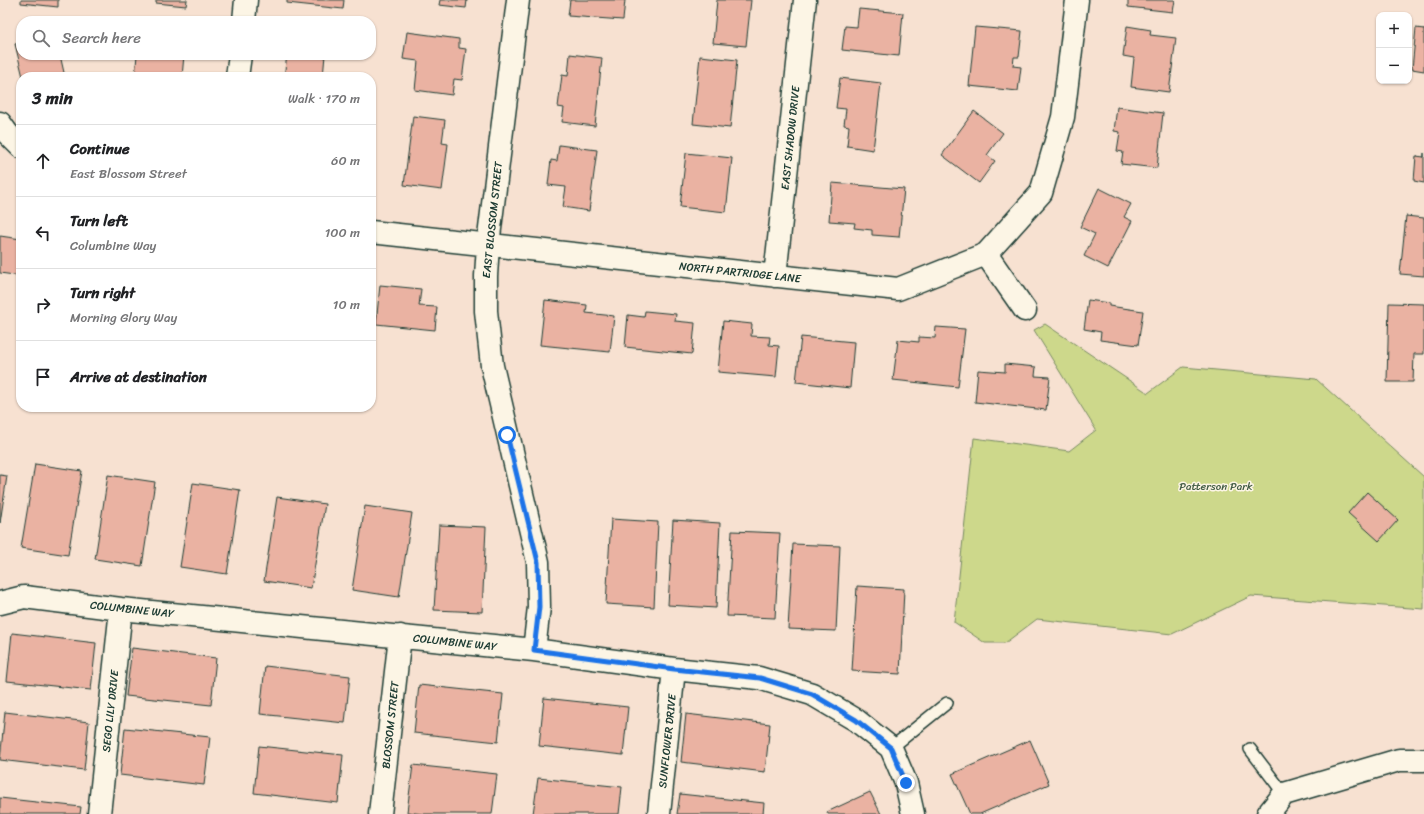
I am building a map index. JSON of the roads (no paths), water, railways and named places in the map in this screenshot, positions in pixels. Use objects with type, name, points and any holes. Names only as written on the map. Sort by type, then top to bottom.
[{"type":"street","points":[[244,16],[246,0]]},
{"type":"street","name":"EAST BLOSSOM STREET","points":[[518,0],[488,245],[486,311],[492,366],[538,562],[539,607],[534,650]]},
{"type":"street","name":"EAST SHADOW DRIVE","points":[[775,276],[805,0]]},
{"type":"street","points":[[1025,310],[986,254],[1041,193],[1063,117],[1077,0]]},
{"type":"street","points":[[238,72],[239,60]]},
{"type":"street","name":"NORTH PARTRIDGE LANE","points":[[376,233],[898,289],[986,254]]},
{"type":"street","name":"COLUMBINE WAY","points":[[0,603],[24,597],[534,650],[674,669],[760,678],[812,694],[856,720],[891,748]]},
{"type":"street","name":"SEGO LILY DRIVE","points":[[99,814],[121,608]]},
{"type":"street","name":"BLOSSOM STREET","points":[[380,814],[400,636]]},
{"type":"street","name":"SUNFLOWER DRIVE","points":[[659,814],[674,669]]},
{"type":"street","points":[[891,748],[906,783],[913,814]]},
{"type":"street","points":[[1268,814],[1284,794],[1399,760],[1424,760]]},
{"type":"lane","points":[[891,748],[947,703]]},
{"type":"lane","points":[[1250,748],[1284,794]]},
{"type":"park label","name":"Patterson Park","points":[[1216,486]]}]
